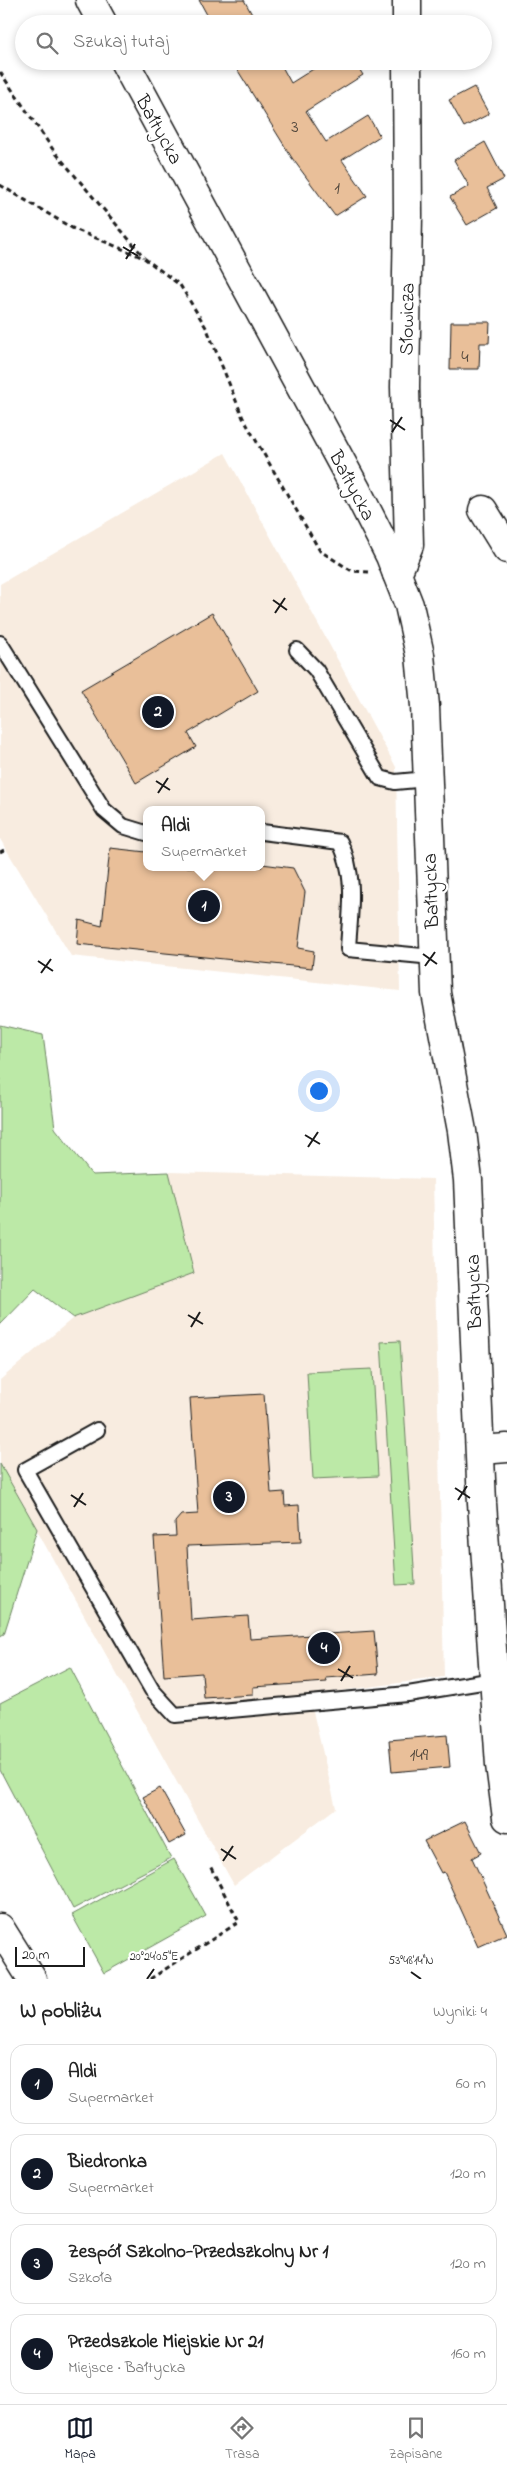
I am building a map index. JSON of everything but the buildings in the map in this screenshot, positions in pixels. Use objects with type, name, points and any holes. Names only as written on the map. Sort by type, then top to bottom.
[{"type":"main road","points":[[90,0],[98,15]]},
{"type":"main road","points":[[407,0],[407,15]]},
{"type":"main road","name":"Bałtycka","points":[[129,70],[353,482],[397,574],[409,605],[420,655],[425,706],[433,957],[436,993],[462,1131],[494,1449],[483,1512],[502,1786],[507,1818]]},
{"type":"main road","name":"Słowicza","points":[[397,574],[409,545],[405,387],[408,215],[407,70]]},
{"type":"main road","points":[[483,510],[507,549]]},
{"type":"main road","points":[[0,1928],[32,1979]]},
{"type":"lane","points":[[0,643],[104,810],[123,826],[143,832]]},
{"type":"lane","points":[[297,650],[316,670],[380,778],[395,782],[427,779]]},
{"type":"lane","points":[[265,832],[340,842],[347,857],[353,885],[348,949],[433,957]]},
{"type":"lane","points":[[97,1430],[24,1470],[152,1690],[175,1714],[408,1694],[494,1680]]},
{"type":"path","points":[[0,72],[54,151],[144,258],[180,285],[207,329],[243,418],[320,551],[352,571],[397,574]]},
{"type":"path","points":[[0,185],[72,228],[144,258]]},
{"type":"path","points":[[0,852],[4,850]]},
{"type":"path","points":[[150,1979],[240,1922],[208,1864]]},
{"type":"shaded area","points":[[225,453],[396,767],[400,991],[71,956],[0,839],[0,584]]},
{"type":"shaded area","points":[[169,1172],[433,1179],[444,1677],[309,1695],[336,1808],[234,1885],[0,1464],[0,1380],[73,1318],[193,1273]]},
{"type":"green space","points":[[0,1025],[43,1035],[55,1128],[92,1175],[169,1172],[194,1273],[73,1318],[35,1289],[0,1325]]},
{"type":"green space","points":[[400,1341],[415,1584],[396,1585],[381,1342]]},
{"type":"green space","points":[[372,1369],[378,1476],[313,1479],[307,1372]]},
{"type":"green space","points":[[0,1464],[37,1529],[4,1634],[0,1636]]},
{"type":"green space","points":[[70,1667],[171,1858],[73,1909],[0,1770],[0,1703]]},
{"type":"green space","points":[[174,1859],[206,1916],[104,1973],[72,1915]]},
{"type":"place","name":"Biedronka","points":[[158,712]]},
{"type":"place","name":"Aldi","points":[[204,906]]},
{"type":"place","name":"Zespół Szkolno-Przedszkolny Nr 1","points":[[229,1497]]},
{"type":"place","name":"Przedszkole Miejskie Nr 21","points":[[324,1648]]}]
